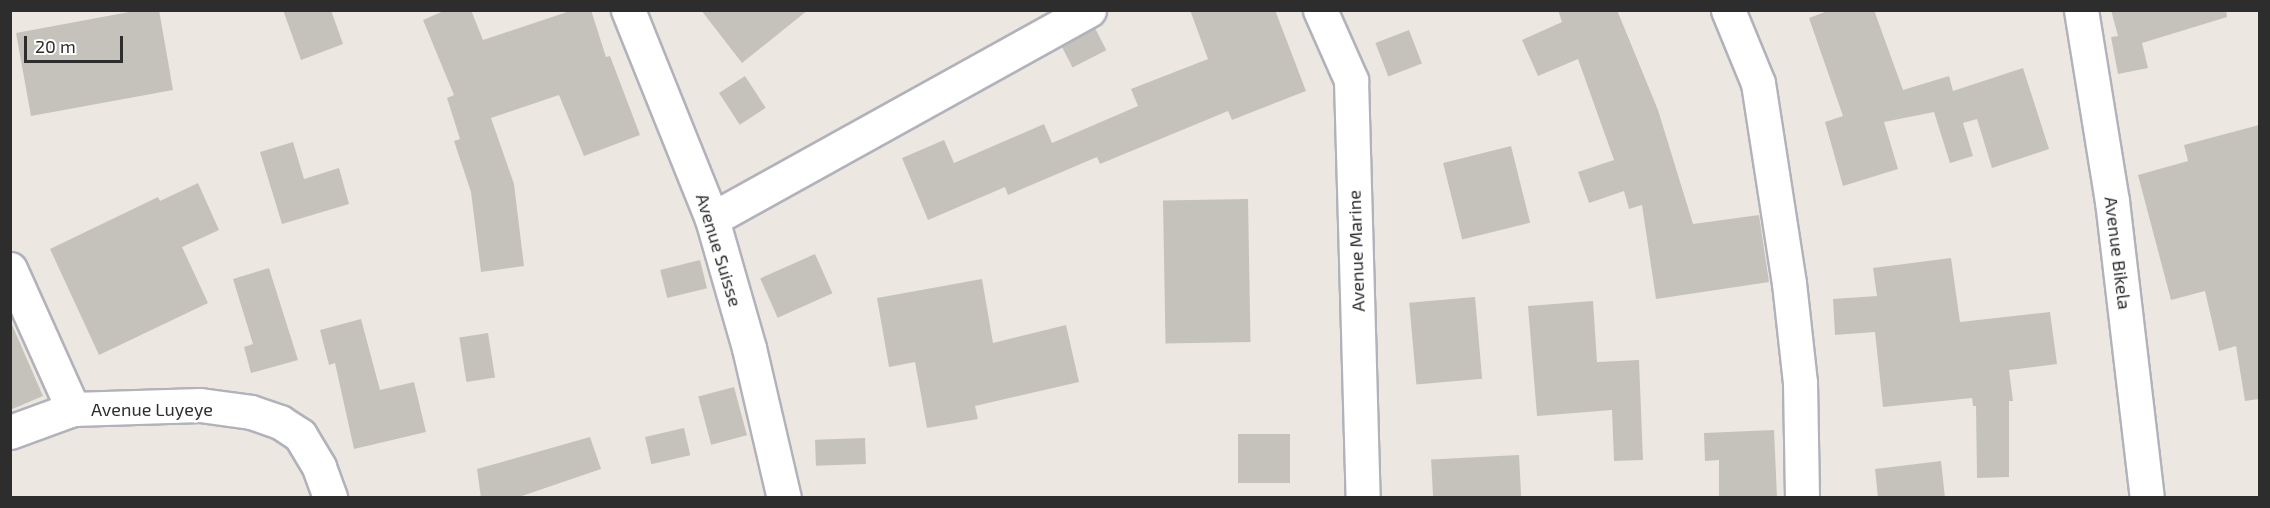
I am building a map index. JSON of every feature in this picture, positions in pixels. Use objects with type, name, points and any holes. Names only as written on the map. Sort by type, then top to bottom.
[{"type":"street","points":[[712,219],[1049,20],[1089,10]]},
{"type":"street","name":"Avenue Marine","points":[[1320,10],[1351,80],[1352,91],[1363,498]]},
{"type":"street","points":[[1728,10],[1758,83],[1789,283],[1800,382],[1803,498]]},
{"type":"street","name":"Avenue Bikela","points":[[2081,10],[2112,201],[2147,498]]},
{"type":"street","name":"Avenue Suisse","points":[[631,12],[712,219],[784,498]]},
{"type":"street","points":[[10,269],[73,409]]},
{"type":"street","name":"Avenue Luyeye","points":[[10,432],[73,409],[200,405],[251,412],[280,422],[300,435],[319,467],[330,498]]},
{"type":"building","points":[[140,10],[159,10],[173,90],[31,116],[16,33]]},
{"type":"building","points":[[283,10],[331,10],[343,44],[301,60]]},
{"type":"building","points":[[446,10],[471,10],[483,40],[573,10],[591,10],[606,57],[610,56],[640,135],[584,156],[559,95],[491,118],[514,184],[524,266],[481,272],[471,192],[454,141],[460,139],[447,98],[454,95],[423,20]]},
{"type":"building","points":[[701,10],[808,10],[742,63]]},
{"type":"building","points":[[1190,10],[1275,10],[1306,91],[1232,120],[1228,111],[1100,164],[1097,157],[1008,195],[1005,187],[928,220],[902,158],[944,140],[954,163],[1044,124],[1052,143],[1138,106],[1131,89],[1208,59]]},
{"type":"building","points":[[1558,10],[1617,10],[1658,110],[1693,224],[1759,215],[1769,282],[1656,299],[1642,205],[1629,209],[1624,191],[1589,203],[1578,172],[1614,160],[1578,59],[1538,76],[1522,40],[1562,22]]},
{"type":"building","points":[[1830,10],[1874,10],[1903,90],[1949,76],[1953,91],[2023,68],[2049,149],[1992,168],[1977,119],[1963,123],[1973,156],[1950,163],[1934,112],[1884,122],[1898,169],[1843,186],[1825,122],[1843,116],[1809,18]]},
{"type":"building","points":[[2111,10],[2226,10],[2227,17],[2142,43],[2148,68],[2118,74],[2111,37],[2118,36]]},
{"type":"building","points":[[1095,28],[1106,50],[1072,68],[1061,45]]},
{"type":"building","points":[[1409,30],[1422,64],[1388,77],[1375,43]]},
{"type":"building","points":[[745,76],[766,108],[740,125],[719,93]]},
{"type":"building","points":[[2259,125],[2259,399],[2245,401],[2236,346],[2219,351],[2205,291],[2171,300],[2138,175],[2188,161],[2184,145]]},
{"type":"building","points":[[293,142],[304,179],[339,168],[349,204],[282,224],[260,152]]},
{"type":"building","points":[[1511,146],[1530,223],[1462,240],[1443,163]]},
{"type":"building","points":[[198,183],[219,230],[182,247],[208,303],[99,355],[50,249],[158,197],[160,201]]},
{"type":"building","points":[[1248,199],[1250,342],[1166,343],[1163,200]]},
{"type":"building","points":[[815,254],[832,293],[778,318],[760,278]]},
{"type":"building","points":[[1951,258],[1960,322],[2050,312],[2057,364],[2009,370],[2013,401],[2009,401],[2009,477],[1977,478],[1976,406],[1973,406],[1972,398],[1883,407],[1875,332],[1835,335],[1833,299],[1877,296],[1873,268]]},
{"type":"building","points":[[700,260],[707,288],[667,298],[660,270]]},
{"type":"building","points":[[269,268],[298,360],[251,373],[244,347],[253,344],[233,279]]},
{"type":"building","points":[[982,279],[993,343],[1066,325],[1079,382],[975,406],[978,419],[927,428],[915,362],[889,367],[877,298]]},
{"type":"building","points":[[1475,297],[1482,379],[1416,384],[1409,303]]},
{"type":"building","points":[[1593,301],[1597,362],[1639,360],[1643,460],[1614,461],[1612,410],[1537,416],[1528,306]]},
{"type":"building","points":[[361,319],[380,390],[414,382],[426,432],[354,449],[335,363],[329,365],[320,330]]},
{"type":"building","points":[[10,320],[43,396],[10,410]]},
{"type":"building","points":[[488,333],[495,377],[466,382],[459,338]]},
{"type":"building","points":[[734,387],[747,435],[711,445],[698,397]]},
{"type":"building","points":[[684,428],[690,455],[651,464],[645,437]]},
{"type":"building","points":[[1774,430],[1777,498],[1719,498],[1719,460],[1705,461],[1704,433]]},
{"type":"building","points":[[1238,434],[1290,434],[1290,483],[1238,483]]},
{"type":"building","points":[[590,437],[601,469],[516,498],[481,498],[477,469]]},
{"type":"building","points":[[865,438],[866,464],[816,466],[815,440]]},
{"type":"building","points":[[1519,455],[1521,498],[1433,498],[1431,460]]},
{"type":"building","points":[[1941,461],[1945,498],[1878,498],[1875,469]]}]
